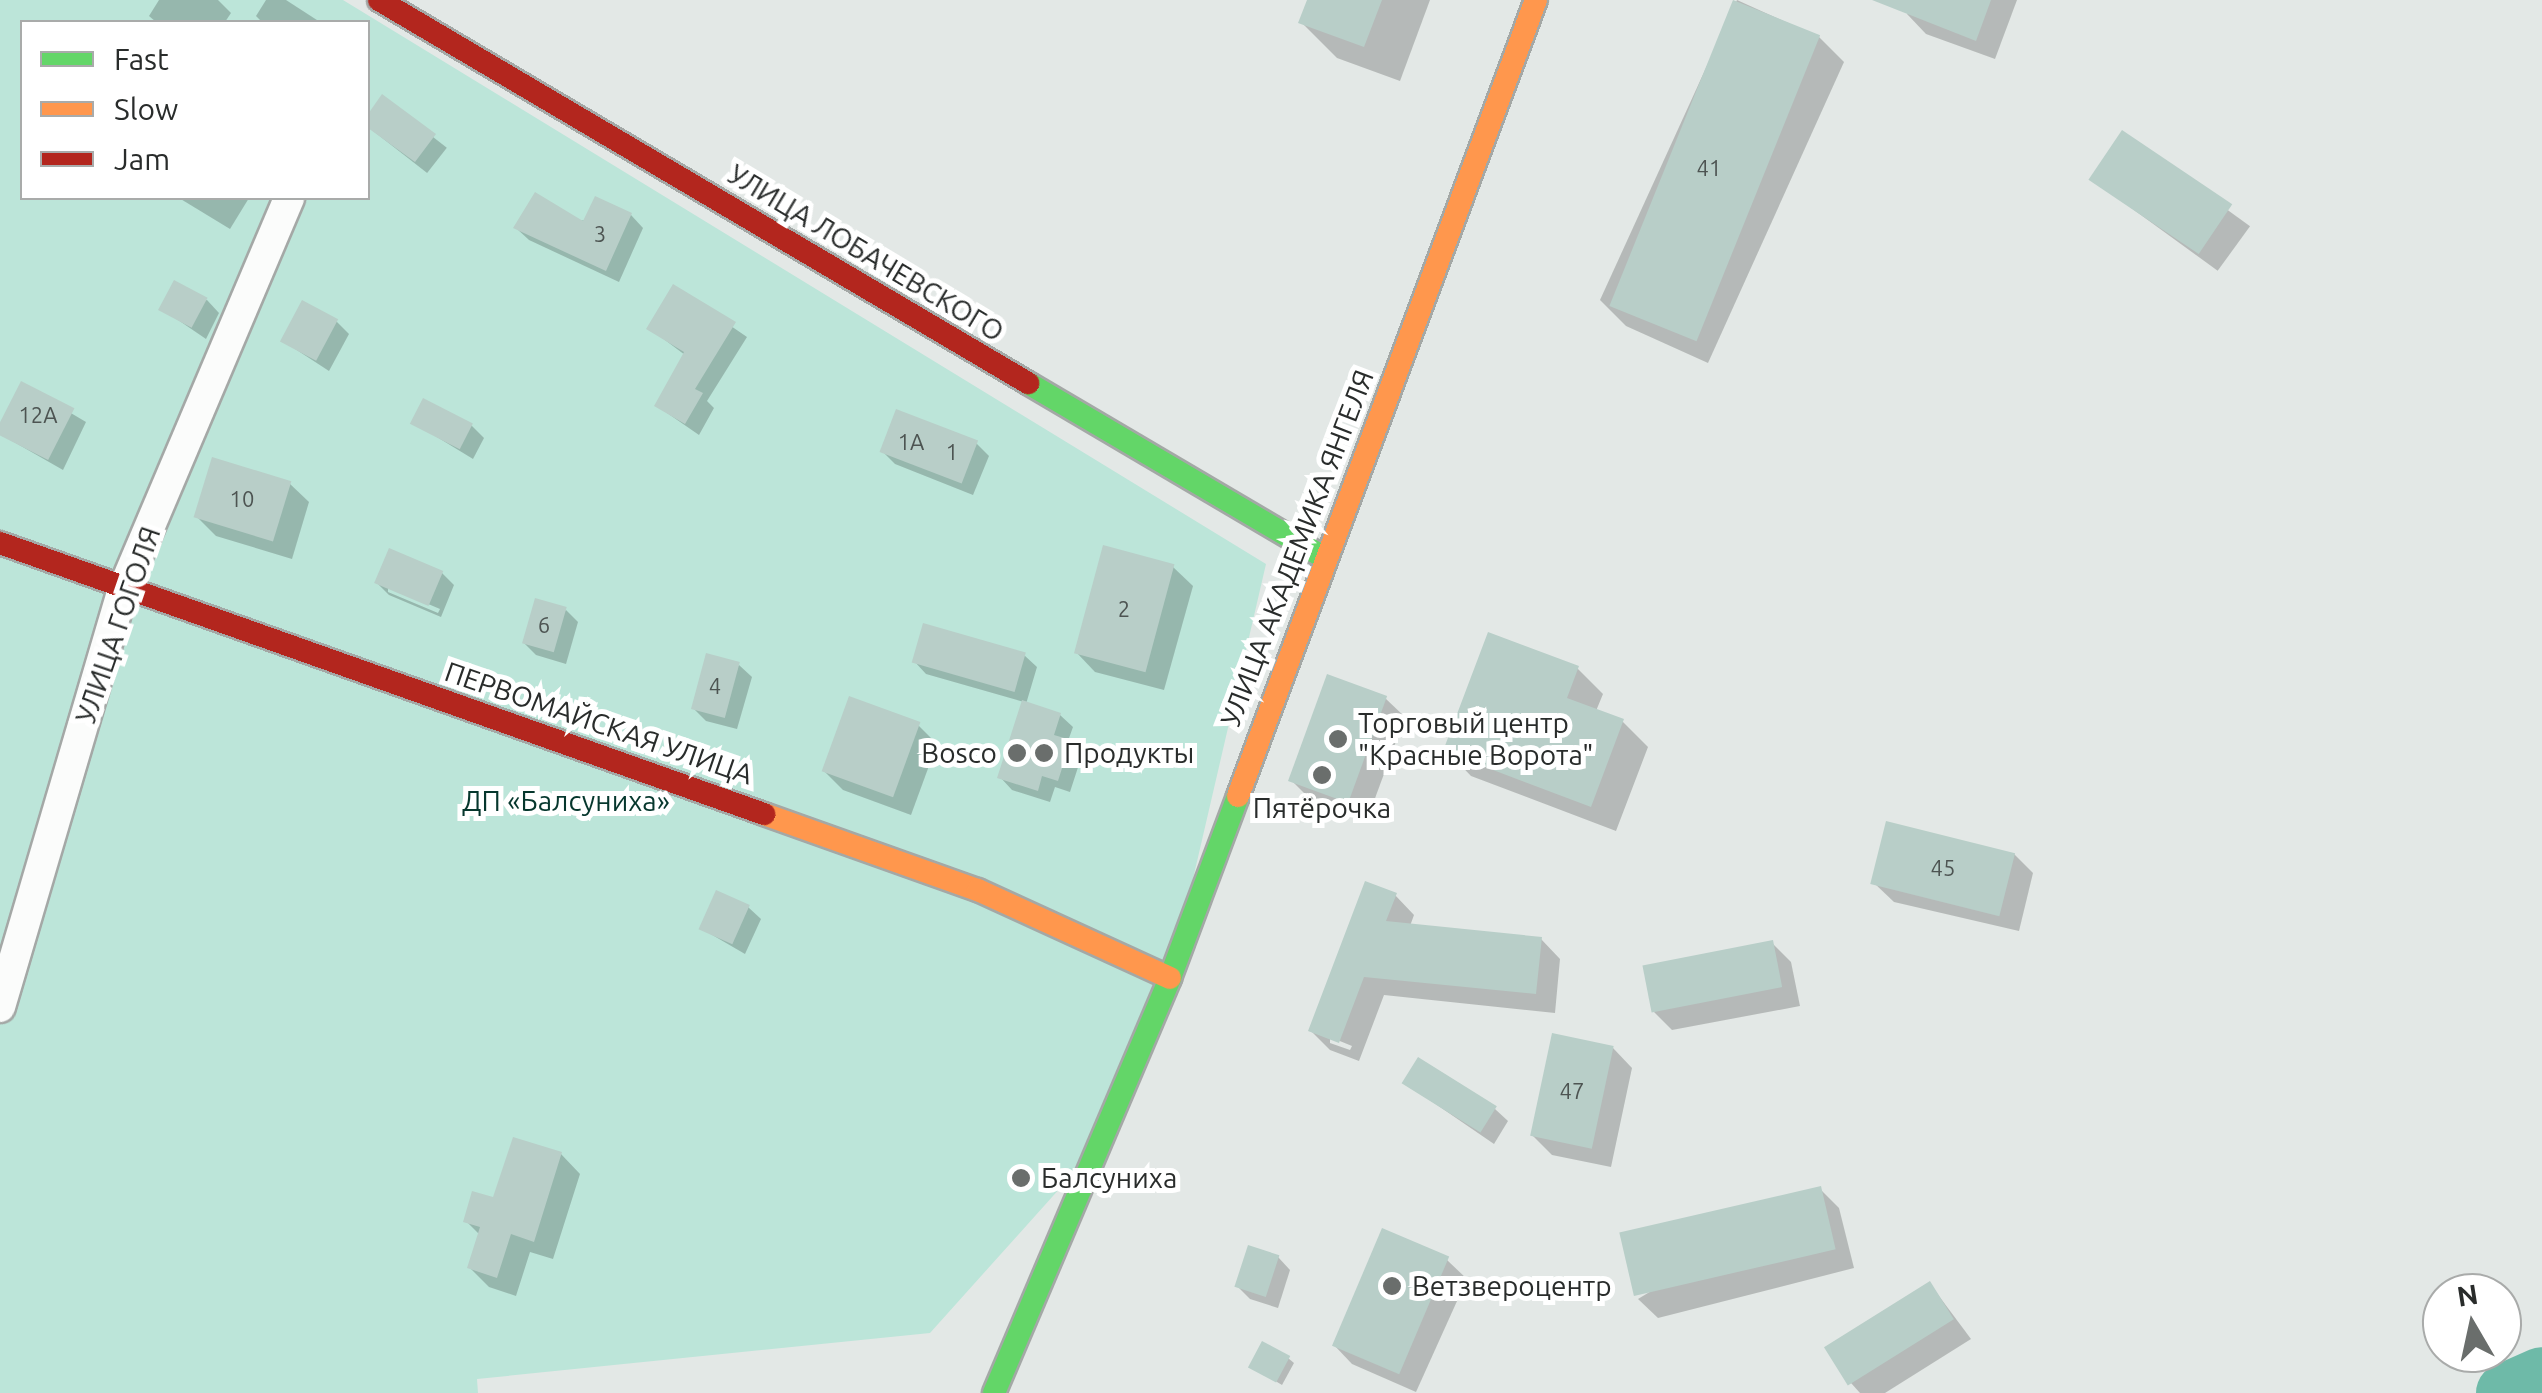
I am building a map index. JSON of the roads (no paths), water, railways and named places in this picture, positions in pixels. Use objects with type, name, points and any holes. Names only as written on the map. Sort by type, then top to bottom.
[{"type":"street","name":"УЛИЦА ЛОБАЧЕВСКОГО","points":[[375,0],[1322,557]]},
{"type":"street","name":"УЛИЦА АКАДЕМИКА ЯНГЕЛЯ","points":[[994,1393],[1170,978],[1322,557],[1536,0]]},
{"type":"street","name":"УЛИЦА ГОГОЛЯ","points":[[0,1007],[124,587],[288,200]]},
{"type":"street","name":"ПЕРВОМАЙСКАЯ УЛИЦА","points":[[0,543],[978,890],[1170,978]]},
{"type":"waterway","points":[[2506,1393],[2542,1377]]},
{"type":"place","name":"Торговый центр \"Красные Ворота\"","points":[[1338,739]]},
{"type":"place","name":"Bosco","points":[[1017,753]]},
{"type":"place","name":"Продукты","points":[[1044,753]]},
{"type":"place","name":"Пятёрочка","points":[[1322,775]]},
{"type":"place","name":"Балсуниха","points":[[1021,1178]]},
{"type":"place","name":"Ветзвероцентр","points":[[1392,1286]]},
{"type":"park label","name":"ДП «Балсуниха»","points":[[566,801]]}]
